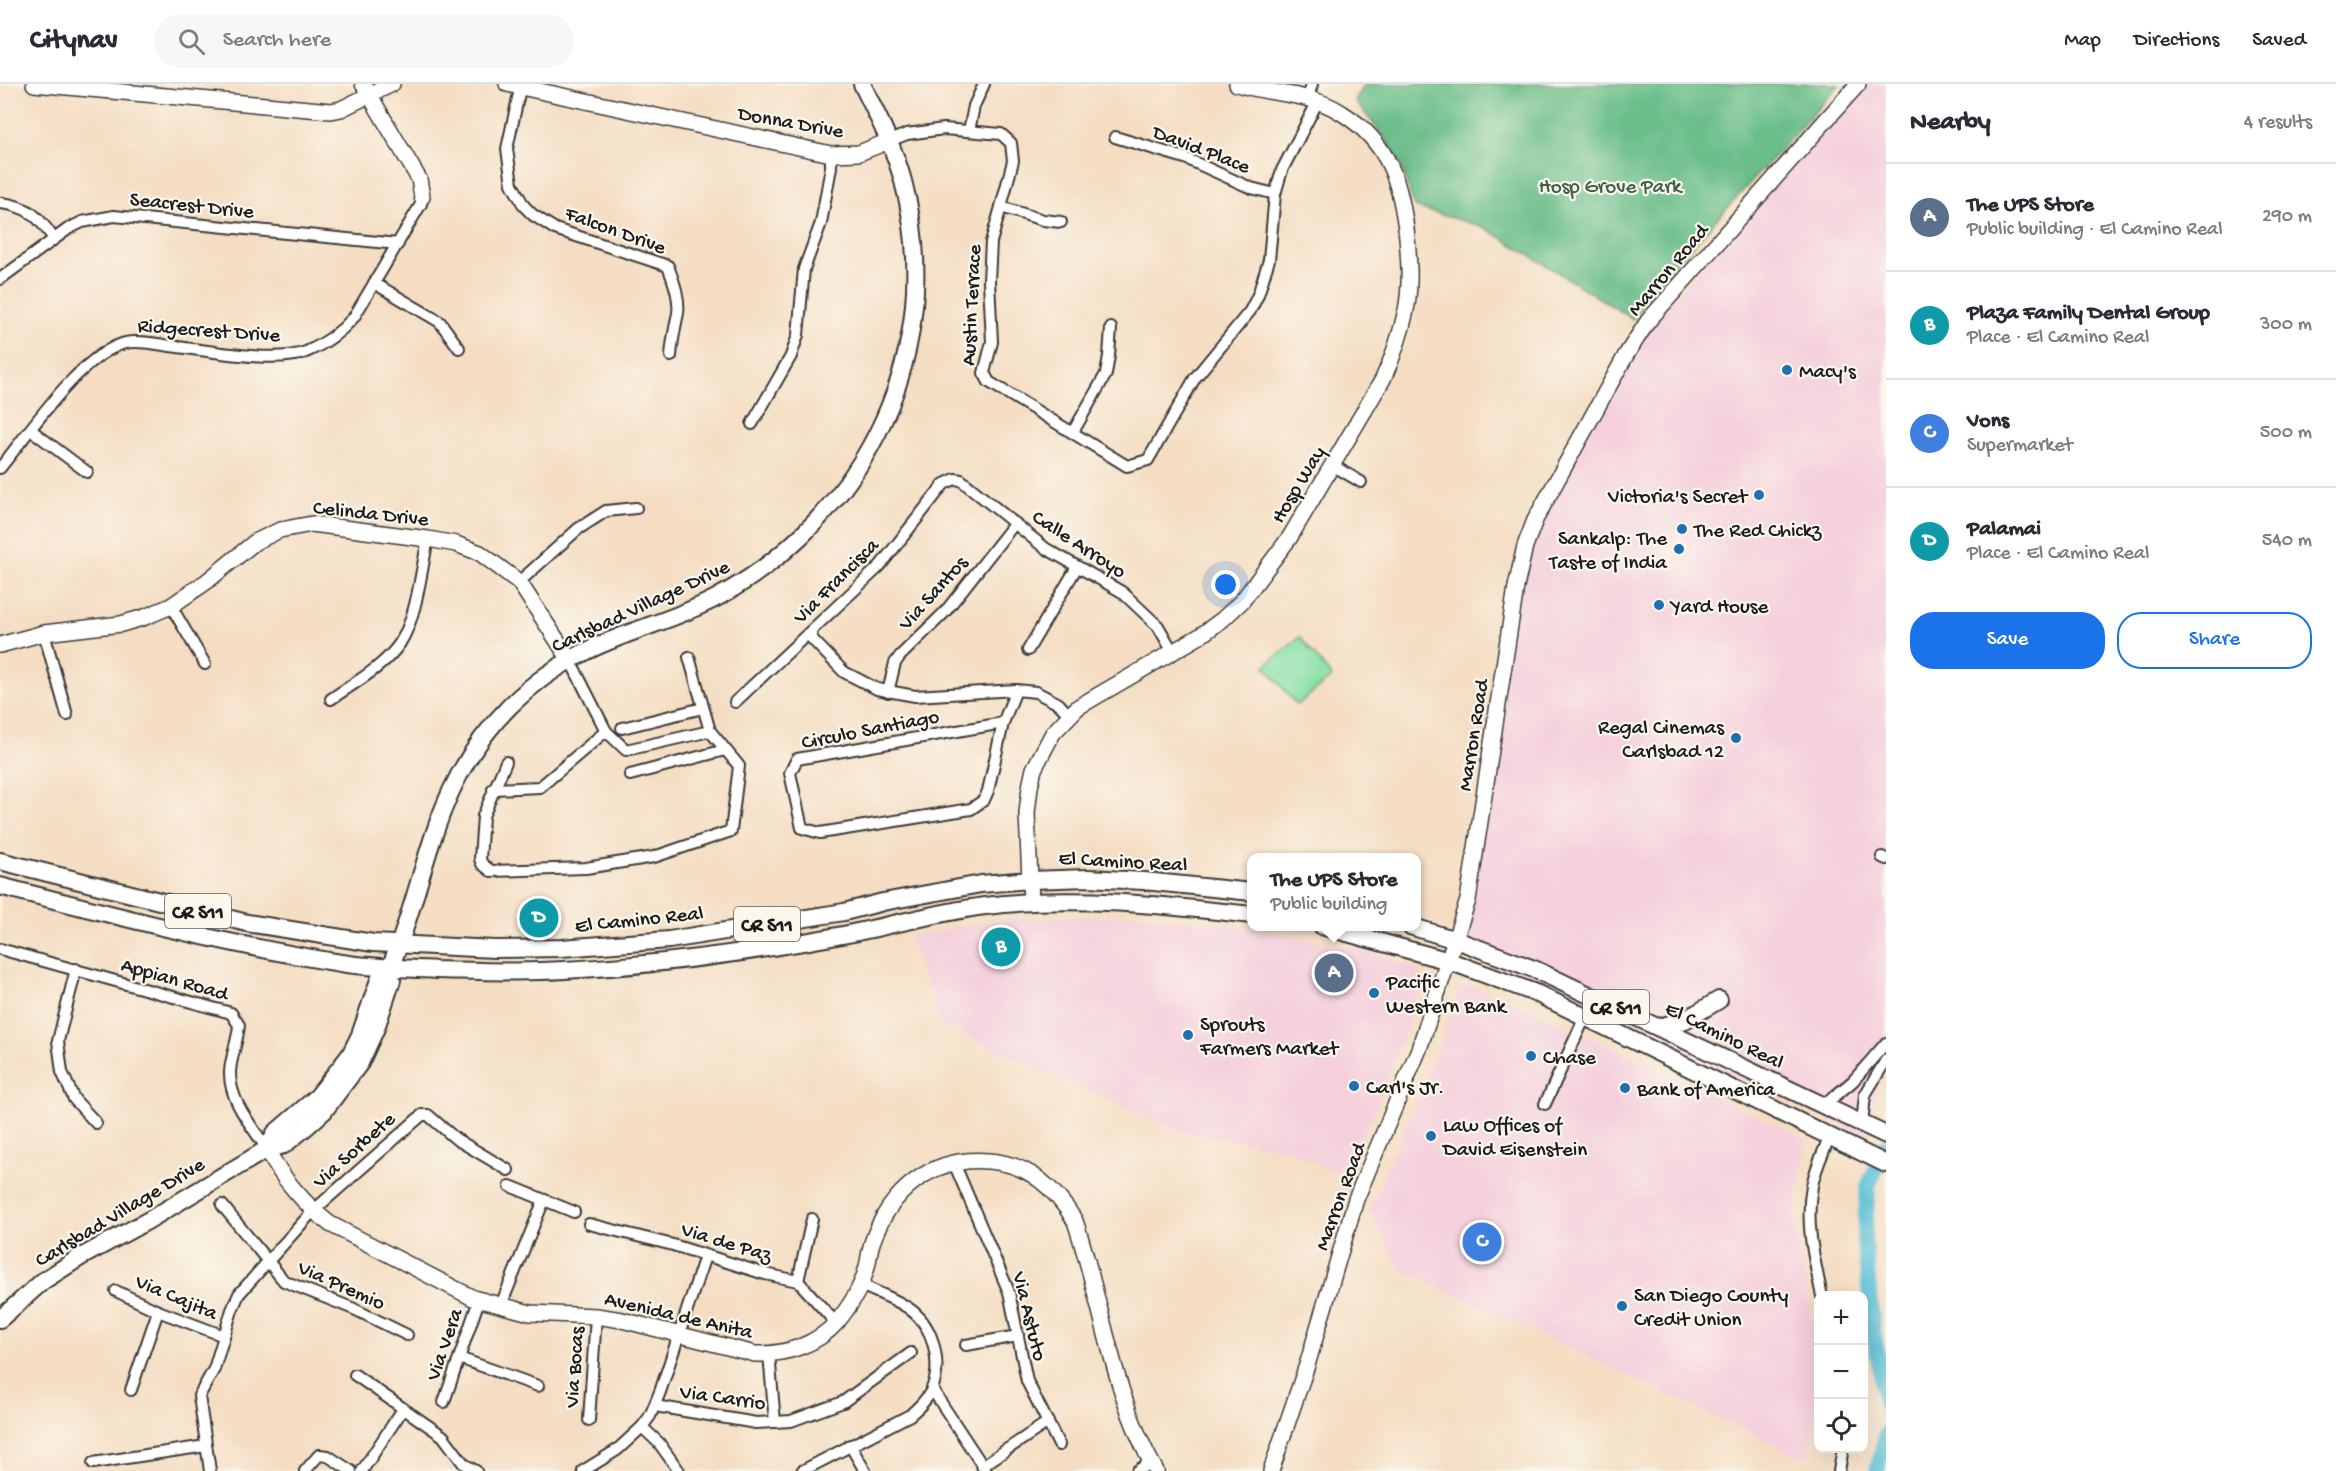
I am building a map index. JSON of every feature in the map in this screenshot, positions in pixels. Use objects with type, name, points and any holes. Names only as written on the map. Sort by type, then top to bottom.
[{"type":"main road","name":"Carlsbad Village Drive","points":[[0,1319],[43,1281],[267,1149],[284,1145],[324,1111],[355,1071],[376,1028],[392,980],[390,968],[446,800],[475,748],[509,707],[535,684],[570,660],[587,651],[694,609],[738,585],[778,558],[806,533],[832,505],[854,475],[879,431],[892,401],[903,365],[913,311],[915,253],[903,180],[889,141],[862,84]]},
{"type":"main road","name":"El Camino Real","points":[[0,861],[247,923],[374,943],[495,949],[561,948],[669,940],[844,912],[883,902],[981,884],[1030,880],[1144,881],[1247,892]]},
{"type":"main road","name":"El Camino Real","points":[[0,886],[175,931],[343,964],[495,972],[545,971],[671,962],[849,934],[887,924],[984,906],[1031,902],[1142,903],[1247,915]]},
{"type":"main road","name":"El Camino Real","points":[[1421,930],[1456,940],[1534,969],[1875,1130]]},
{"type":"main road","name":"CR S11","points":[[1338,931],[1449,961],[1538,994],[1886,1164]]},
{"type":"main road","points":[[1659,1027],[1685,1020],[1719,1000]]},
{"type":"street","points":[[34,84],[331,111],[341,109],[366,90],[392,84]]},
{"type":"street","points":[[969,131],[975,106],[984,84]]},
{"type":"street","name":"Hosp Way","points":[[1031,902],[1027,813],[1030,787],[1042,750],[1053,733],[1078,707],[1173,652],[1223,619],[1242,601],[1290,537],[1383,379],[1395,352],[1407,308],[1410,264],[1401,197],[1387,159],[1368,132],[1313,94],[1237,84]]},
{"type":"street","name":"Marron Road","points":[[1271,1471],[1308,1362],[1356,1199],[1419,1049],[1468,900],[1516,587],[1525,546],[1535,520],[1626,355],[1648,321],[1858,84]]},
{"type":"street","name":"Donna Drive","points":[[516,85],[831,154],[859,153],[907,134],[944,129],[1001,134],[1011,143],[1012,161],[1001,207]]},
{"type":"street","name":"Falcon Drive","points":[[516,85],[507,149],[512,184],[524,206],[533,215],[555,229],[668,266],[676,291],[678,311],[673,330],[671,356]]},
{"type":"street","points":[[366,90],[419,179],[422,197]]},
{"type":"street","name":"Austin Terrace","points":[[1001,207],[991,242],[989,281],[992,342],[984,373],[989,382],[1127,466],[1148,460],[1195,378],[1250,311],[1258,295],[1269,260],[1275,194],[1285,161],[1313,94]]},
{"type":"street","name":"David Place","points":[[1115,137],[1185,158],[1251,188],[1275,194]]},
{"type":"street","points":[[752,424],[791,356],[798,335],[804,269],[821,223],[831,167],[831,154]]},
{"type":"street","name":"Ridgecrest Drive","points":[[0,468],[80,371],[100,355],[126,343],[273,357],[304,353],[342,330],[354,318],[421,204],[422,197]]},
{"type":"street","points":[[0,203],[29,210],[40,219],[54,239]]},
{"type":"street","points":[[1001,207],[1043,220],[1061,222]]},
{"type":"street","name":"Seacrest Drive","points":[[0,279],[68,229],[82,222],[114,216],[398,244]]},
{"type":"street","points":[[374,283],[440,322],[459,348]]},
{"type":"street","points":[[1073,432],[1106,374],[1111,328]]},
{"type":"street","points":[[31,430],[87,472]]},
{"type":"street","points":[[1332,465],[1361,482]]},
{"type":"street","name":"Calle Arroyo","points":[[955,478],[961,480],[1045,548],[1122,592],[1158,626],[1173,652]]},
{"type":"street","name":"Via Francisca","points":[[735,702],[880,566],[945,484],[955,478]]},
{"type":"street","points":[[519,582],[578,529],[606,511],[636,508]]},
{"type":"street","name":"Via Santos","points":[[888,692],[895,663],[900,656],[945,612],[1015,523]]},
{"type":"street","name":"Celinda Drive","points":[[0,645],[44,633],[121,624],[171,606],[206,582],[255,542],[280,530],[312,524],[428,539],[456,544],[480,553],[519,582],[570,660]]},
{"type":"street","points":[[331,699],[385,660],[399,643],[412,612],[428,539]]},
{"type":"street","points":[[1028,650],[1077,567]]},
{"type":"street","points":[[171,606],[205,664]]},
{"type":"street","points":[[44,633],[67,715]]},
{"type":"street","points":[[810,633],[812,639],[844,672],[877,689],[915,696],[1016,690],[1036,692],[1059,704],[1069,715]]},
{"type":"street","points":[[506,762],[483,816],[480,859],[482,864],[491,871],[586,868],[643,859],[731,831],[739,766],[710,731],[689,657]]},
{"type":"street","points":[[570,660],[606,730],[626,750],[710,731]]},
{"type":"street","points":[[1003,723],[1016,690]]},
{"type":"street","points":[[622,728],[703,708]]},
{"type":"street","name":"Circulo Santiago","points":[[1003,723],[988,791],[984,800],[970,809],[820,833],[801,828],[790,773],[797,759],[1003,723]]},
{"type":"street","points":[[493,789],[540,787],[606,730]]},
{"type":"street","points":[[630,775],[725,750]]},
{"type":"street","name":"Appian Road","points":[[0,950],[225,1011],[234,1016],[239,1024],[230,1080],[241,1109],[267,1149]]},
{"type":"street","points":[[76,969],[58,1041],[62,1072],[74,1099],[96,1123]]},
{"type":"street","points":[[1545,1104],[1585,1017]]},
{"type":"street","points":[[1823,1106],[1852,1081],[1886,1043]]},
{"type":"street","points":[[1875,1130],[1865,1095],[1886,1060]]},
{"type":"street","name":"Via Sorbete","points":[[210,1471],[199,1396],[214,1370],[232,1310],[239,1294],[313,1211],[420,1116],[428,1115],[456,1139],[508,1170]]},
{"type":"street","points":[[1821,1291],[1810,1240],[1809,1209],[1812,1185],[1829,1138]]},
{"type":"street","name":"Avenida de Anita","points":[[267,1149],[272,1160],[313,1211],[330,1224],[473,1299],[530,1313],[596,1316],[622,1320],[755,1354],[769,1354],[800,1347],[825,1333],[836,1323],[861,1285],[872,1244],[883,1216],[903,1191],[920,1177],[944,1164],[980,1161],[1012,1165],[1044,1182],[1066,1207],[1079,1233],[1119,1383],[1132,1421],[1153,1466]]},
{"type":"street","name":"Via Astuto","points":[[954,1163],[1009,1292],[1027,1381],[1059,1445]]},
{"type":"street","points":[[510,1186],[574,1212]]},
{"type":"street","points":[[501,1305],[544,1200]]},
{"type":"street","name":"Via Premio","points":[[222,1205],[284,1281],[354,1309],[408,1335]]},
{"type":"street","points":[[812,1219],[798,1281],[836,1323]]},
{"type":"street","name":"Via de Paz","points":[[589,1224],[673,1245],[765,1274],[798,1281]]},
{"type":"street","points":[[583,1471],[617,1450],[642,1427],[655,1406],[705,1256]]},
{"type":"street","points":[[802,1471],[910,1415],[923,1403],[932,1389],[936,1364],[928,1331],[912,1310],[861,1285]]},
{"type":"street","name":"Via Cajita","points":[[116,1291],[158,1311],[224,1336]]},
{"type":"street","name":"Via Vera","points":[[444,1402],[479,1300]]},
{"type":"street","points":[[131,1390],[158,1311]]},
{"type":"street","name":"Via Bocas","points":[[589,1419],[596,1316]]},
{"type":"street","points":[[966,1345],[1018,1336]]},
{"type":"street","name":"Via Carrio","points":[[655,1406],[756,1423],[791,1421],[843,1402],[910,1353]]},
{"type":"street","points":[[769,1354],[775,1422]]},
{"type":"street","points":[[459,1358],[538,1386]]},
{"type":"street","points":[[355,1375],[443,1436],[464,1464],[476,1471]]},
{"type":"street","points":[[932,1389],[984,1468],[1048,1422]]},
{"type":"street","points":[[362,1471],[403,1409]]},
{"type":"street","points":[[642,1427],[659,1443],[679,1471]]},
{"type":"street","points":[[850,1445],[864,1471]]},
{"type":"street","points":[[93,1463],[206,1446]]},
{"type":"street","points":[[1839,1471],[1842,1453]]},
{"type":"street","points":[[305,1471],[319,1455],[328,1456],[351,1471]]},
{"type":"street","points":[[1137,1471],[1153,1466]]},
{"type":"shaded area","points":[[1859,84],[1886,84],[1886,831],[1882,856],[1886,858],[1886,1064],[1877,1086],[1867,1138],[1539,984],[1452,951],[1523,552],[1626,355]]},
{"type":"shaded area","points":[[1135,915],[1244,927],[1247,928],[1247,931],[1265,931],[1369,951],[1416,969],[1424,984],[1383,1092],[1345,1177],[1287,1149],[1180,1131],[941,1025],[909,936],[1011,919]]},
{"type":"shaded area","points":[[1468,984],[1533,1010],[1807,1140],[1794,1216],[1814,1332],[1814,1429],[1806,1459],[1400,1269],[1369,1211],[1442,1039],[1459,990]]},
{"type":"green space","name":"Hosp Grove Park","points":[[1365,84],[1840,84],[1658,284],[1633,319],[1484,227],[1414,207],[1401,164],[1386,139],[1355,101]]},
{"type":"green space","points":[[1300,637],[1332,677],[1297,705],[1265,666]]},
{"type":"waterway","points":[[1886,1147],[1868,1186],[1864,1239],[1873,1329],[1886,1405]]},
{"type":"waterway","points":[[1877,1471],[1886,1434]]},
{"type":"place","name":"Macy's","points":[[1787,370]]},
{"type":"place","name":"Victoria's Secret","points":[[1759,495]]},
{"type":"place","name":"The Red Chickz","points":[[1682,529]]},
{"type":"place","name":"Sankalp: The Taste of India","points":[[1679,549]]},
{"type":"place","name":"Yard House","points":[[1659,605]]},
{"type":"place","name":"Regal Cinemas Carlsbad 12","points":[[1736,738]]},
{"type":"place","name":"Palamai","points":[[539,918]]},
{"type":"place","name":"Plaza Family Dental Group","points":[[1001,947]]},
{"type":"place","name":"The UPS Store","points":[[1334,973]]},
{"type":"place","name":"Pacific Western Bank","points":[[1374,993]]},
{"type":"place","name":"Sprouts Farmers Market","points":[[1188,1035]]},
{"type":"place","name":"Chase","points":[[1531,1056]]},
{"type":"place","name":"Carl's Jr.","points":[[1354,1086]]},
{"type":"place","name":"Bank of America","points":[[1625,1088]]},
{"type":"place","name":"Law Offices of David Eisenstein","points":[[1431,1136]]},
{"type":"place","name":"Vons","points":[[1482,1242]]},
{"type":"place","name":"San Diego County Credit Union","points":[[1622,1306]]}]
